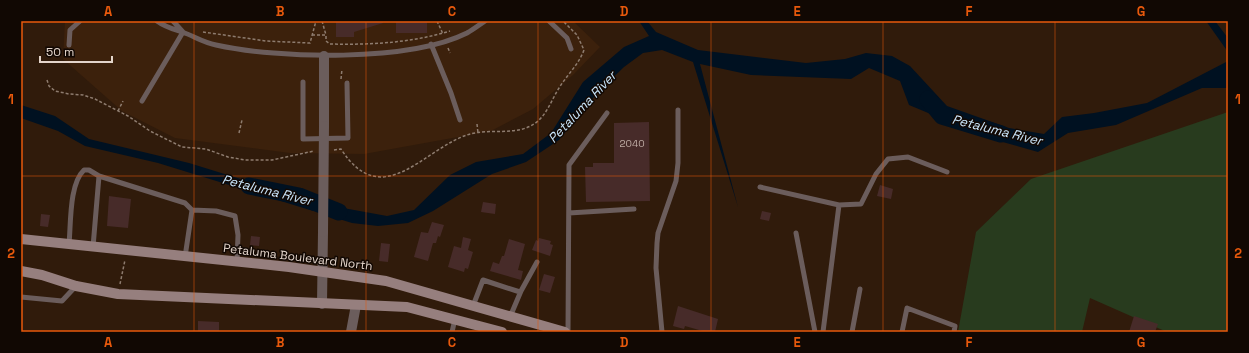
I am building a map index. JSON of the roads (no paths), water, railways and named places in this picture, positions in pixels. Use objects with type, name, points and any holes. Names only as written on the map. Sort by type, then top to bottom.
[{"type":"main road","name":"Petaluma Boulevard North","points":[[21,239],[323,271],[386,281],[565,332]]},
{"type":"main road","points":[[21,271],[42,275],[76,286],[118,294],[407,307],[502,332]]},
{"type":"street","points":[[322,304],[324,56]]},
{"type":"street","points":[[351,332],[356,305]]},
{"type":"lane","points":[[69,45],[70,30],[80,21]]},
{"type":"lane","points":[[157,21],[170,29],[183,32],[196,39],[214,45],[249,51],[324,56],[390,51],[431,44],[467,33],[485,21]]},
{"type":"lane","points":[[172,21],[183,32]]},
{"type":"lane","points":[[549,21],[567,38],[571,49]]},
{"type":"lane","points":[[142,101],[183,32]]},
{"type":"lane","points":[[431,44],[452,93],[460,120]]},
{"type":"lane","points":[[303,82],[303,139],[348,138],[347,83]]},
{"type":"lane","points":[[662,332],[656,268],[657,243],[658,233],[676,181],[678,163],[678,110]]},
{"type":"lane","points":[[568,332],[569,165],[608,112]]},
{"type":"lane","points":[[760,187],[839,205],[861,204],[876,174],[888,159],[908,157],[947,172]]},
{"type":"lane","points":[[69,244],[74,189],[79,174],[84,170],[90,170],[99,176],[185,203],[192,210],[216,211],[236,216],[238,235],[237,262]]},
{"type":"lane","points":[[93,247],[99,176]]},
{"type":"lane","points":[[823,332],[839,205]]},
{"type":"lane","points":[[569,213],[634,209]]},
{"type":"lane","points":[[185,257],[192,210]]},
{"type":"lane","points":[[796,233],[815,332]]},
{"type":"lane","points":[[510,316],[520,292],[536,262]]},
{"type":"lane","points":[[473,306],[484,280],[520,292]]},
{"type":"lane","points":[[21,297],[62,301],[76,286]]},
{"type":"lane","points":[[852,332],[860,289]]},
{"type":"lane","points":[[902,332],[907,308],[955,326],[954,332]]},
{"type":"lane","points":[[452,332],[455,319]]},
{"type":"water","points":[[639,21],[647,21],[656,32],[698,50],[806,63],[845,59],[866,53],[892,56],[910,66],[947,106],[1009,128],[1044,134],[1062,117],[1094,113],[1147,103],[1228,61],[1228,88],[1202,88],[1116,125],[1068,133],[1038,152],[999,141],[966,119],[933,115],[909,105],[900,81],[869,68],[851,79],[751,75],[700,64],[738,207],[693,62],[662,50],[643,53],[624,67],[598,92],[559,140],[526,162],[492,174],[433,211],[408,223],[378,226],[352,223],[158,163],[85,146],[58,131],[21,118],[21,105],[55,116],[89,139],[189,163],[244,180],[294,199],[387,216],[414,210],[450,175],[476,162],[523,154],[551,133],[583,82],[624,47],[649,36]]},
{"type":"water","points":[[1206,21],[1215,21],[1228,38],[1228,52]]},
{"type":"waterway","name":"Petaluma River","points":[[928,99],[942,116],[1001,134]]},
{"type":"waterway","name":"Petaluma River","points":[[249,186],[299,196],[339,212]]}]
